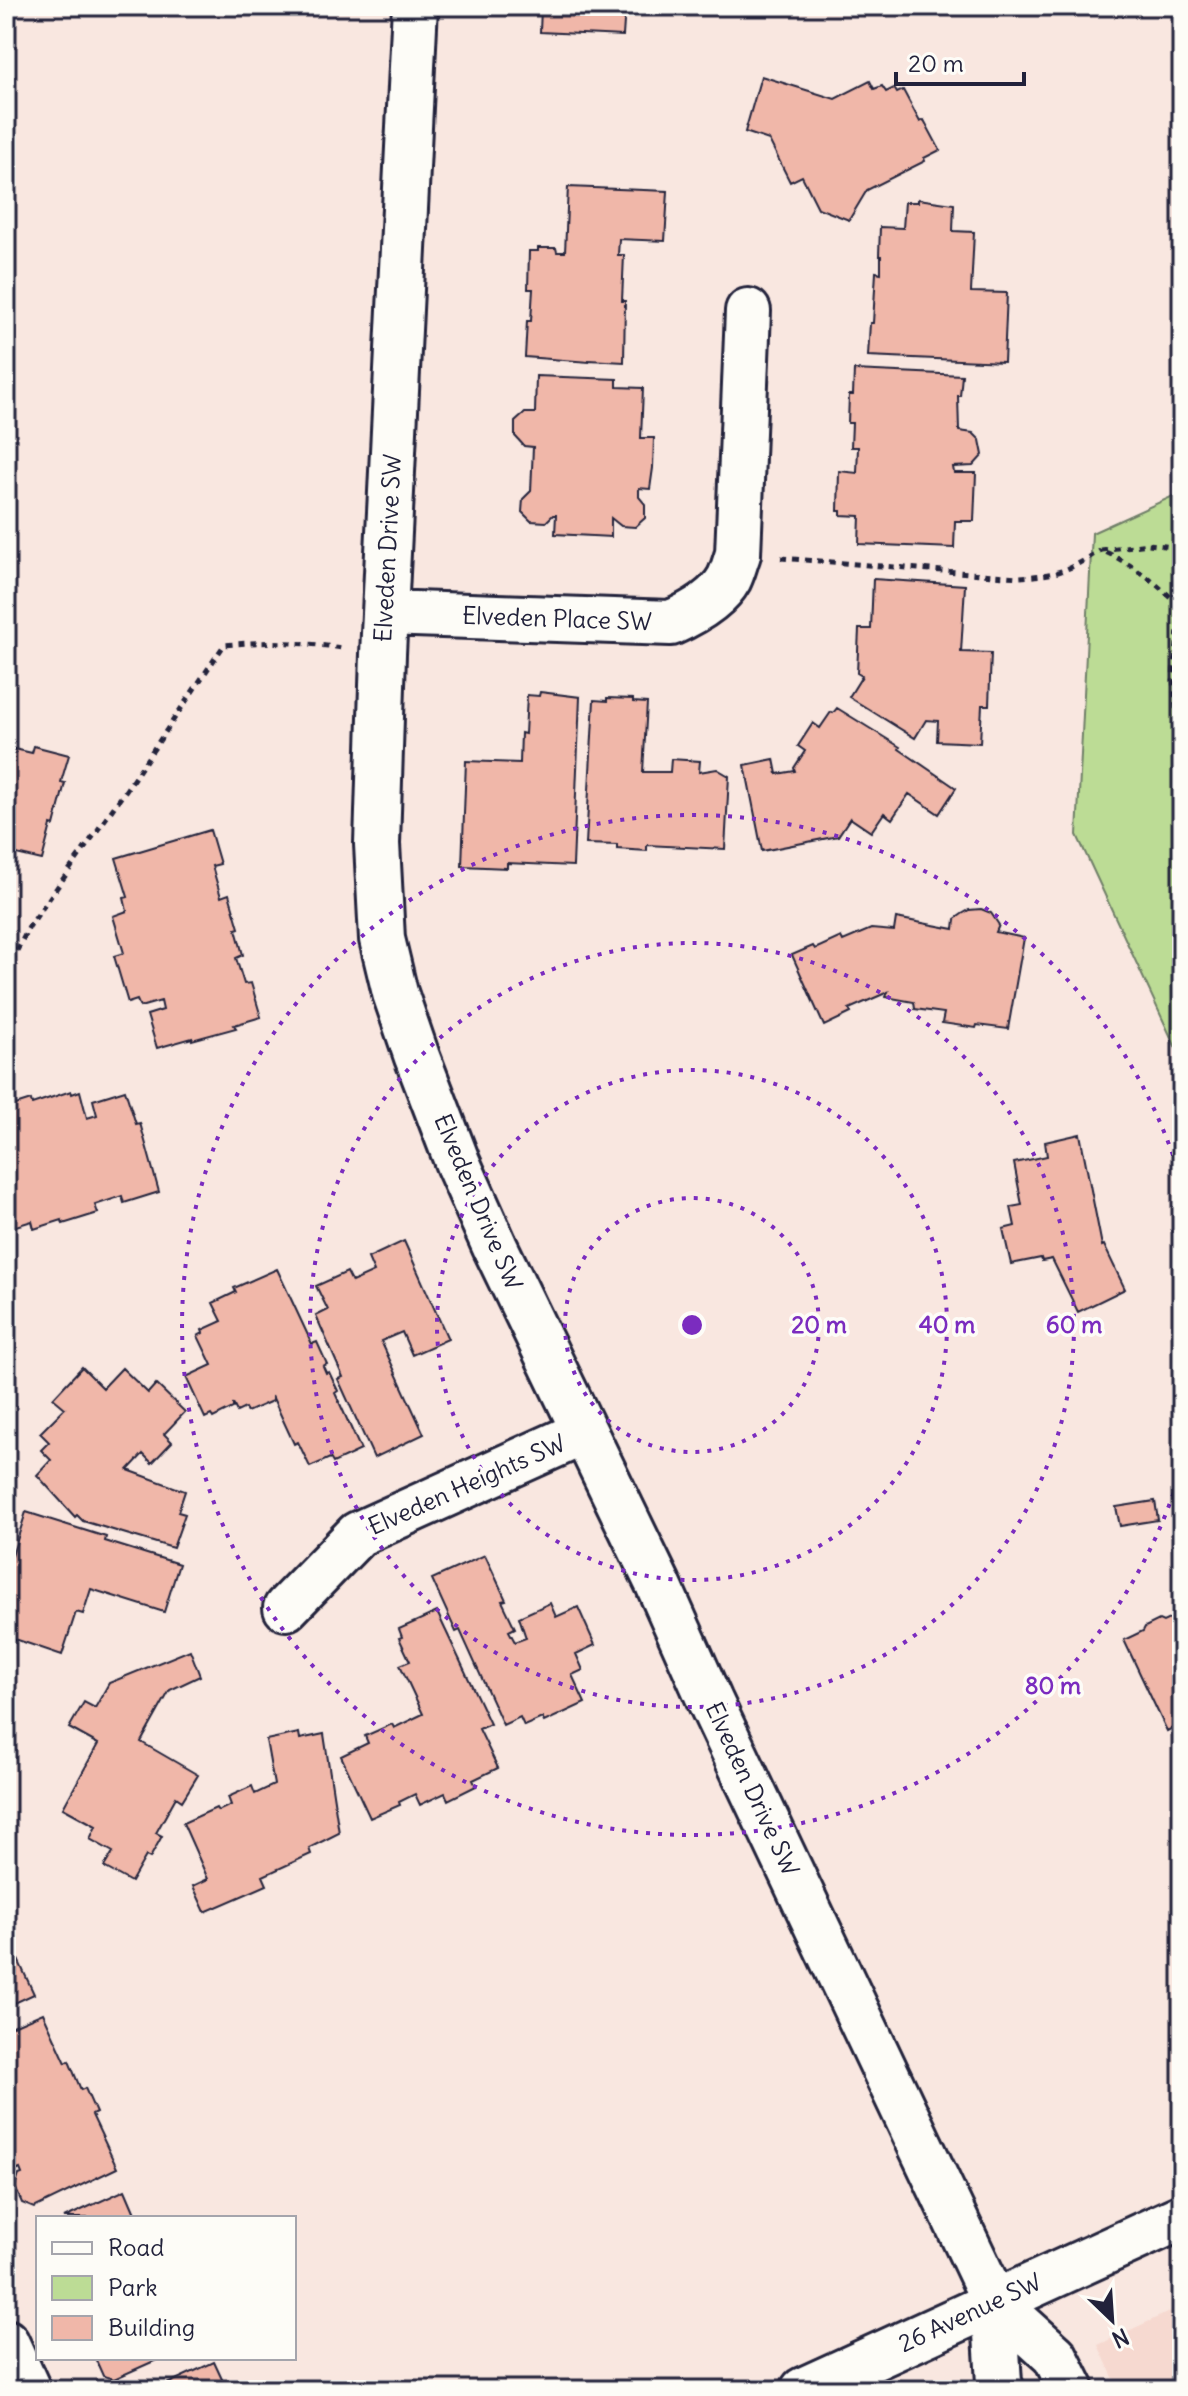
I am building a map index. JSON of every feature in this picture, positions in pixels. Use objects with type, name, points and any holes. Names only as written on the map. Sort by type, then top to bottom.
[{"type":"street","name":"Elveden Drive SW","points":[[415,6],[377,844],[382,939],[395,993],[458,1164],[495,1247],[582,1433],[658,1584],[710,1701],[994,2301]]},
{"type":"street","name":"Elveden Place SW","points":[[386,613],[671,623],[691,614],[728,581],[738,554],[748,311]]},
{"type":"street","name":"Elveden Heights SW","points":[[286,1608],[358,1534],[582,1433]]},
{"type":"street","name":"26 Avenue SW","points":[[803,2390],[1182,2217]]},
{"type":"street","points":[[994,2301],[1002,2390]]},
{"type":"street","points":[[994,2301],[1055,2356],[1072,2390]]},
{"type":"street","points":[[6,2342],[28,2390]]},
{"type":"path","points":[[738,554],[1019,577],[1052,575],[1076,566],[1101,550],[1148,544],[1182,548]]},
{"type":"path","points":[[1101,550],[1118,557],[1151,579],[1179,605]]},
{"type":"path","points":[[1182,596],[1173,677],[1182,740]]},
{"type":"path","points":[[6,972],[29,927],[224,645],[248,642],[318,644]]},
{"type":"shaded area","points":[[1182,2306],[1182,2390],[1119,2390],[1098,2345]]},
{"type":"green space","points":[[1182,492],[1182,1061],[1077,835],[1092,533]]},
{"type":"building","points":[[537,6],[625,6],[623,36],[540,32],[541,8]]},
{"type":"building","points":[[761,76],[835,99],[870,81],[874,89],[882,86],[886,92],[894,88],[897,93],[903,90],[940,150],[924,158],[925,161],[867,190],[849,220],[818,208],[802,176],[790,182],[769,140],[745,132]]},
{"type":"building","points":[[568,187],[668,191],[665,241],[619,239],[618,255],[624,255],[624,362],[525,357],[533,289],[528,289],[529,251],[556,248],[557,252],[565,252]]},
{"type":"building","points":[[918,199],[954,204],[953,231],[974,232],[971,292],[1007,293],[1004,362],[868,356],[876,272],[881,273],[880,227],[903,228],[905,202],[918,202]]},
{"type":"building","points":[[854,370],[962,375],[958,396],[959,431],[973,433],[980,440],[983,455],[973,466],[953,467],[954,473],[976,473],[974,521],[955,521],[954,548],[859,544],[860,516],[841,515],[838,511],[839,471],[857,473],[858,447],[851,447],[852,423],[848,423]]},
{"type":"building","points":[[536,376],[617,379],[617,387],[643,388],[641,438],[654,438],[653,468],[650,489],[639,488],[639,497],[645,504],[645,518],[635,527],[621,526],[611,518],[611,537],[555,534],[556,515],[546,522],[531,521],[522,512],[523,499],[531,491],[533,447],[524,446],[515,436],[515,422],[525,413],[535,413]]},
{"type":"building","points":[[873,579],[965,585],[961,652],[991,653],[989,705],[982,705],[980,743],[937,741],[938,721],[926,720],[915,738],[849,697],[862,676],[857,673],[859,629],[871,629]]},
{"type":"building","points":[[540,692],[580,697],[573,866],[507,863],[507,868],[462,866],[466,761],[520,763],[527,695],[539,696]]},
{"type":"building","points":[[607,698],[647,703],[643,772],[670,772],[671,759],[700,761],[699,772],[717,769],[729,776],[725,849],[647,845],[647,851],[617,849],[617,845],[586,844],[594,700],[607,701]]},
{"type":"building","points":[[837,708],[900,747],[956,788],[939,814],[909,794],[892,819],[884,813],[871,832],[850,818],[838,836],[762,851],[745,765],[774,759],[777,774],[795,771],[805,751],[798,746],[813,723],[820,728]]},
{"type":"building","points":[[34,746],[69,755],[54,826],[51,825],[42,860],[8,852],[13,833],[6,831],[6,747],[32,753]]},
{"type":"building","points":[[210,830],[220,864],[212,866],[221,897],[229,894],[239,928],[236,929],[243,955],[236,958],[244,984],[251,983],[261,1017],[234,1025],[236,1028],[157,1048],[147,1015],[163,1010],[161,1001],[140,1007],[137,1000],[128,1003],[114,956],[124,953],[113,916],[127,911],[124,898],[128,897],[116,858]]},
{"type":"building","points":[[981,909],[991,913],[999,925],[996,932],[1024,938],[1008,1029],[942,1023],[944,1013],[915,1009],[914,1002],[886,997],[888,992],[849,1009],[851,1013],[824,1026],[792,955],[841,937],[843,941],[871,929],[894,931],[896,918],[954,929],[955,919],[969,910]]},
{"type":"building","points":[[125,1090],[136,1124],[140,1123],[159,1192],[124,1203],[122,1196],[95,1205],[98,1213],[63,1224],[62,1220],[34,1229],[32,1221],[6,1229],[6,1108],[80,1091],[87,1118],[97,1115],[93,1100]]},
{"type":"building","points":[[1080,1134],[1102,1246],[1125,1289],[1078,1312],[1052,1259],[1011,1264],[1003,1229],[1015,1226],[1011,1207],[1022,1205],[1014,1163],[1047,1156],[1045,1142]]},
{"type":"building","points":[[404,1241],[448,1339],[412,1355],[402,1332],[381,1341],[424,1434],[374,1458],[338,1379],[343,1377],[316,1316],[328,1310],[316,1286],[347,1272],[352,1282],[374,1272],[368,1258]]},
{"type":"building","points":[[277,1269],[312,1344],[317,1342],[327,1364],[323,1366],[338,1391],[335,1393],[361,1450],[333,1463],[330,1458],[310,1467],[298,1442],[294,1444],[272,1396],[272,1401],[247,1412],[245,1408],[237,1412],[233,1404],[233,1408],[213,1418],[211,1415],[205,1418],[186,1377],[212,1365],[198,1336],[203,1333],[202,1330],[222,1321],[213,1303],[236,1292],[234,1288]]},
{"type":"building","points":[[82,1367],[103,1388],[122,1368],[148,1393],[156,1384],[185,1412],[164,1434],[172,1442],[152,1463],[143,1454],[128,1470],[185,1491],[178,1512],[185,1514],[173,1548],[83,1521],[77,1515],[75,1517],[37,1475],[51,1460],[41,1450],[49,1442],[40,1433],[65,1408],[53,1398]]},
{"type":"building","points":[[1155,1501],[1158,1520],[1120,1526],[1116,1507]]},
{"type":"building","points":[[26,1512],[179,1564],[164,1612],[91,1589],[83,1614],[76,1612],[62,1655],[6,1636],[6,1554],[12,1556]]},
{"type":"building","points":[[485,1555],[506,1600],[502,1601],[515,1628],[509,1631],[515,1642],[526,1638],[519,1617],[550,1603],[556,1617],[578,1607],[595,1645],[576,1654],[583,1670],[572,1675],[585,1703],[544,1722],[542,1718],[524,1726],[520,1717],[503,1725],[460,1630],[456,1632],[432,1579]]},
{"type":"building","points":[[437,1612],[490,1724],[479,1729],[498,1768],[473,1780],[476,1786],[448,1800],[445,1793],[420,1805],[415,1794],[399,1802],[400,1805],[370,1818],[341,1756],[368,1743],[365,1736],[392,1724],[394,1728],[423,1714],[400,1665],[410,1661],[399,1638],[402,1637],[399,1629]]},
{"type":"building","points":[[1182,1613],[1182,1723],[1167,1731],[1124,1640],[1159,1620],[1163,1622]]},
{"type":"building","points":[[190,1650],[200,1676],[170,1690],[141,1742],[198,1775],[182,1801],[176,1797],[156,1833],[162,1836],[131,1882],[104,1867],[113,1852],[90,1839],[96,1826],[63,1808],[98,1744],[69,1728],[84,1702],[95,1708],[109,1683]]},
{"type":"building","points":[[299,1733],[300,1739],[324,1734],[339,1833],[309,1848],[311,1854],[263,1876],[267,1885],[205,1912],[193,1886],[208,1879],[183,1823],[216,1808],[218,1811],[231,1805],[228,1797],[252,1786],[255,1794],[274,1785],[266,1740]]},
{"type":"building","points":[[6,1923],[13,1938],[9,1940],[34,1994],[6,2007]]},
{"type":"building","points":[[43,2013],[81,2090],[85,2088],[96,2113],[92,2115],[117,2168],[34,2208],[22,2203],[15,2187],[22,2174],[20,2169],[6,2176],[6,2029]]},
{"type":"building","points":[[125,2190],[136,2216],[68,2216]]},
{"type":"building","points":[[96,2360],[157,2360],[114,2379],[103,2376]]},
{"type":"building","points":[[214,2362],[227,2390],[154,2390]]}]
